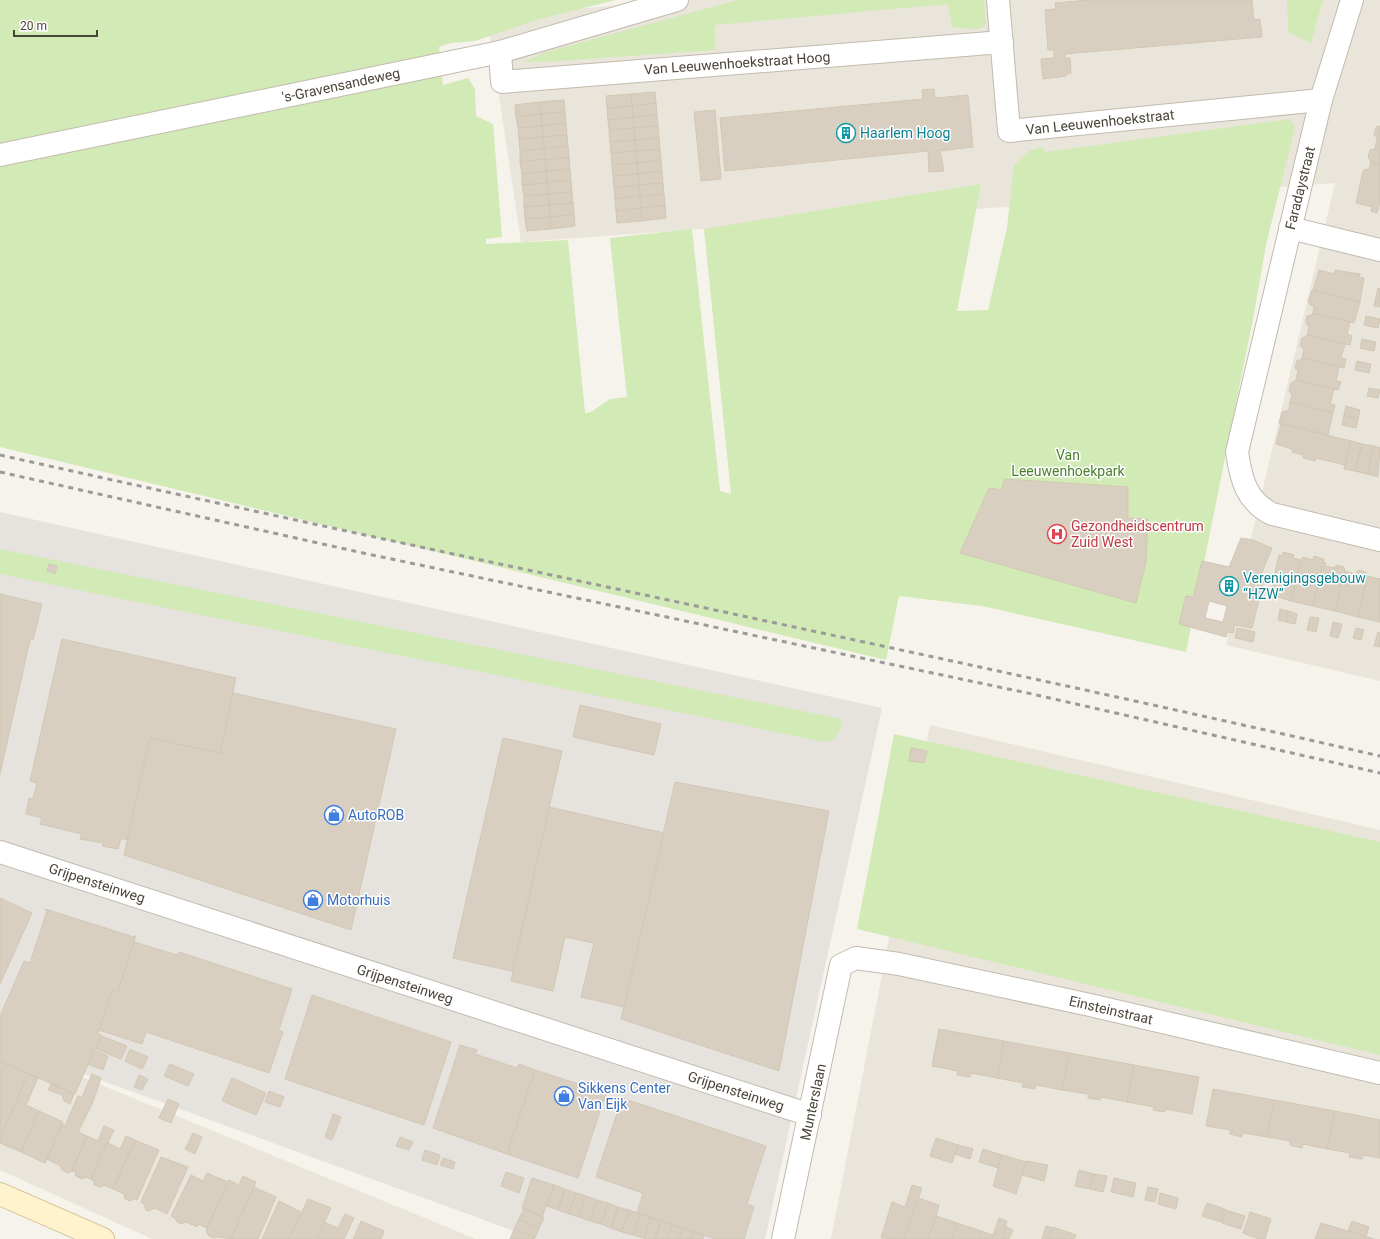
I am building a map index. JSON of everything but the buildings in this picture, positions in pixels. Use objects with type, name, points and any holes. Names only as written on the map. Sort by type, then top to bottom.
[{"type":"main road","points":[[0,1194],[103,1239]]},
{"type":"street","name":"'s-Gravensandeweg","points":[[0,155],[500,52],[677,0]]},
{"type":"street","name":"Van Leeuwenhoekstraat","points":[[998,0],[1009,131],[1322,100]]},
{"type":"street","name":"Faradaystraat","points":[[1352,0],[1322,100],[1255,377],[1239,436],[1237,452],[1244,481],[1251,497],[1260,508],[1272,514],[1380,540]]},
{"type":"street","name":"Van Leeuwenhoekstraat Hoog","points":[[500,52],[502,82],[1002,42]]},
{"type":"street","points":[[1290,228],[1380,250]]},
{"type":"street","name":"Grijpensteinweg","points":[[0,852],[810,1115]]},
{"type":"street","name":"Einsteinstraat","points":[[841,964],[856,958],[899,964],[1090,1005],[1380,1073]]},
{"type":"street","name":"Munterslaan","points":[[785,1238],[841,964]]},
{"type":"shaded area","points":[[685,0],[1380,0],[1380,681],[1226,645],[1335,183],[521,242],[487,16]]},
{"type":"shaded area","points":[[0,512],[882,708],[765,1239],[536,1239],[10,1047],[0,1069]]},
{"type":"shaded area","points":[[930,725],[1380,830],[1380,1239],[831,1239]]},
{"type":"shaded area","points":[[9,1047],[476,1239],[152,1239],[0,1170],[0,1069]]},
{"type":"green space","name":"Van Leeuwenhoekpark","points":[[0,0],[616,0],[536,20],[475,41],[451,43],[439,47],[443,85],[468,78],[475,89],[476,116],[493,124],[502,237],[486,239],[486,244],[568,240],[585,413],[591,412],[610,399],[627,397],[610,238],[692,229],[720,491],[731,494],[704,229],[981,184],[957,311],[988,310],[1007,228],[1014,165],[1029,151],[1042,147],[1045,152],[1290,119],[1295,127],[1266,245],[1254,314],[1186,652],[982,606],[899,596],[886,660],[0,447]]},
{"type":"green space","points":[[738,0],[984,0],[986,23],[982,28],[976,29],[952,27],[948,4],[715,25],[715,50],[524,62],[546,52]]},
{"type":"green space","points":[[1287,0],[1323,0],[1311,43],[1288,32]]},
{"type":"green space","points":[[0,549],[842,719],[838,734],[833,740],[825,742],[0,574]]},
{"type":"green space","points":[[894,734],[1380,842],[1380,1055],[857,929]]},
{"type":"railway","points":[[0,455],[345,531],[1035,679],[1380,756]]},
{"type":"railway","points":[[0,472],[363,553],[1032,694],[1380,773]]},
{"type":"place","name":"Haarlem Hoog","points":[[846,133]]},
{"type":"place","name":"Gezondheidscentrum Zuid West","points":[[1057,534]]},
{"type":"place","name":"Verenigingsgebouw “HZW”","points":[[1229,586]]},
{"type":"place","name":"AutoROB","points":[[334,815]]},
{"type":"place","name":"Motorhuis","points":[[313,900]]},
{"type":"place","name":"Sikkens Center Van Eijk","points":[[564,1096]]}]
